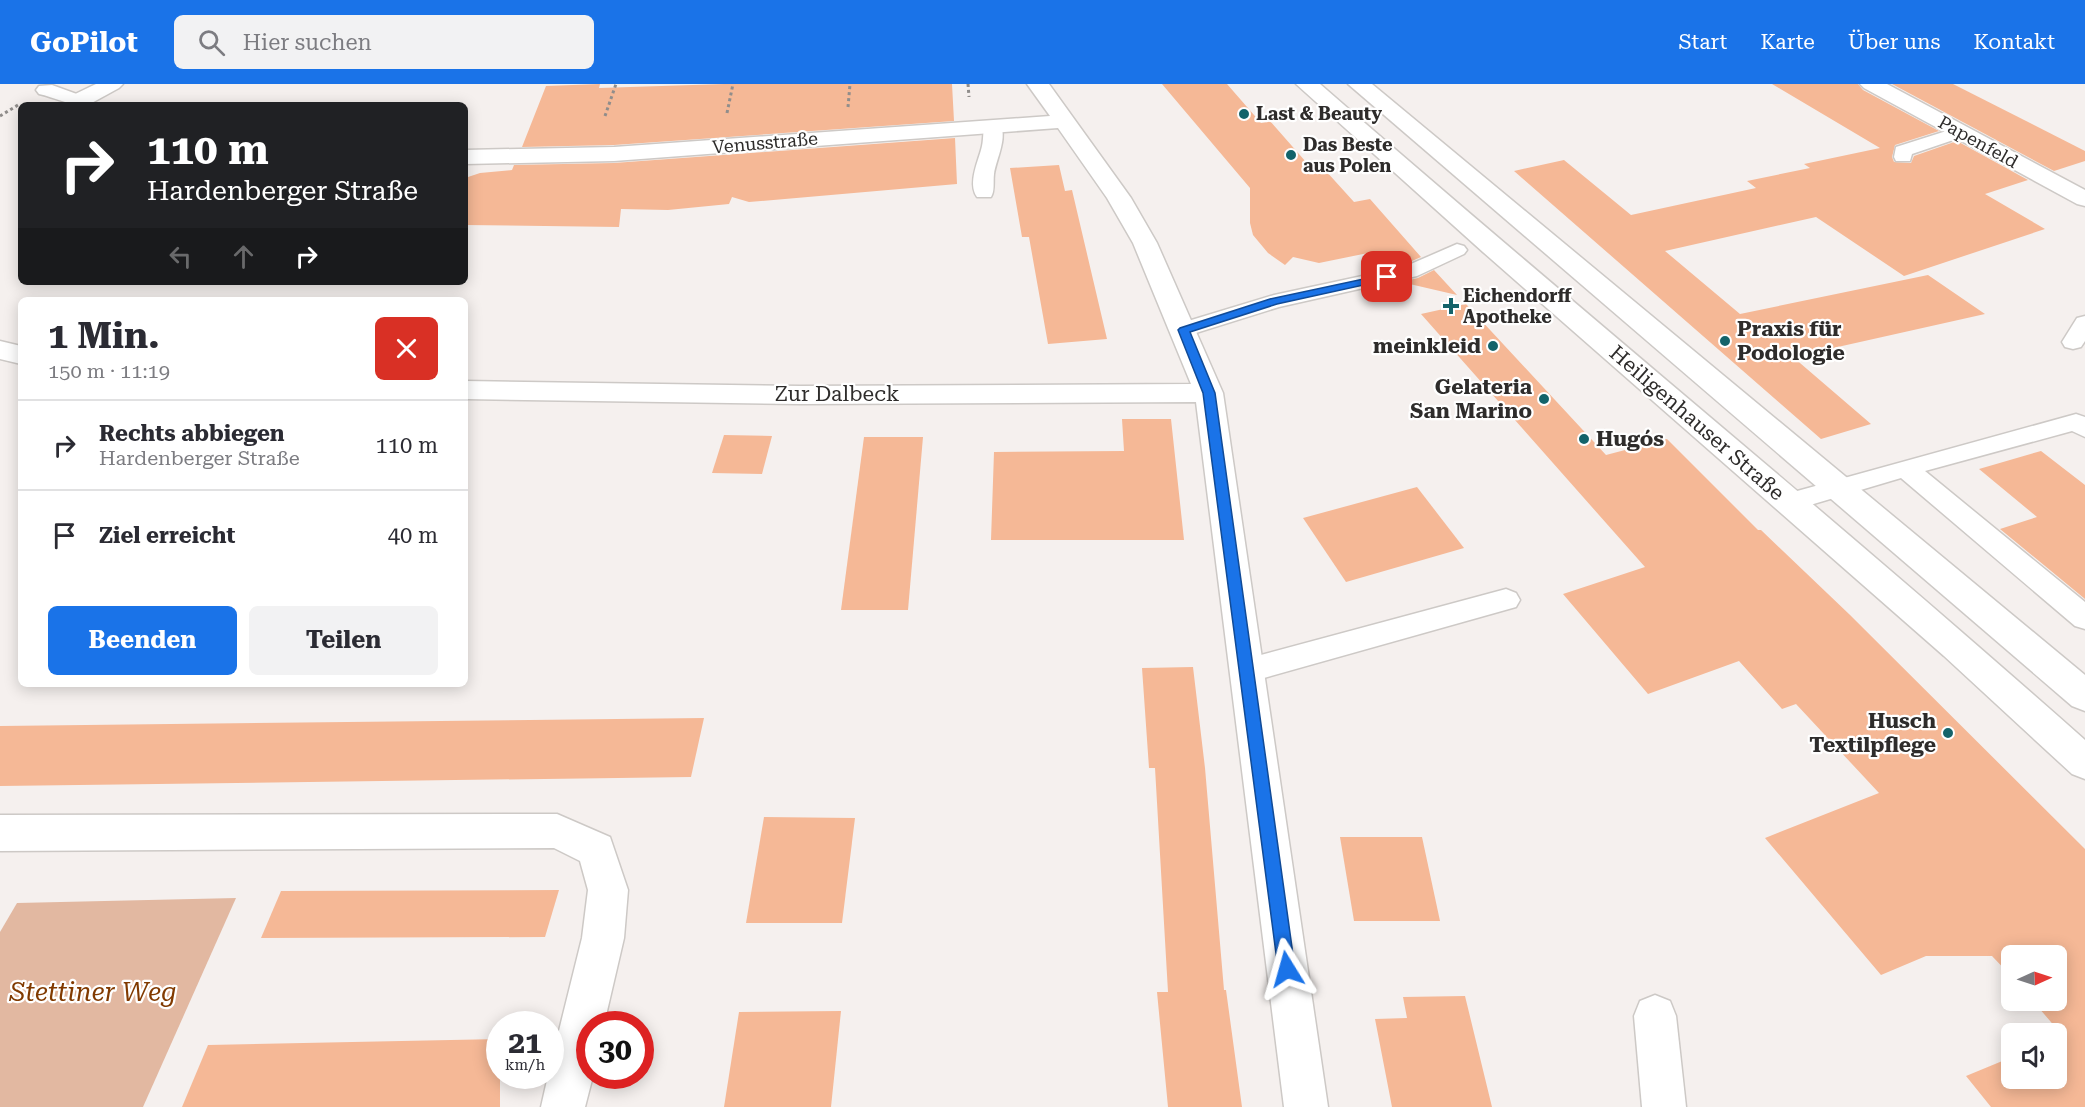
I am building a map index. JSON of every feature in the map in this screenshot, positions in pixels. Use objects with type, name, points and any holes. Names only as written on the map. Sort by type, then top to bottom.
[{"type":"street","points":[[79,101],[112,84]]},
{"type":"street","points":[[1038,84],[1119,198],[1145,243],[1209,393],[1306,1107]]},
{"type":"street","name":"Heiligenhauser Straße","points":[[1307,84],[1484,240],[1956,646],[2085,763]]},
{"type":"street","name":"Heiligenhauser Straße","points":[[1359,84],[2085,696]]},
{"type":"street","name":"Papenfeld","points":[[1871,84],[2085,199]]},
{"type":"street","name":"Venusstraße","points":[[468,157],[614,154],[1065,121]]},
{"type":"street","points":[[0,350],[18,354]]},
{"type":"street","name":"Zur Dalbeck","points":[[468,390],[800,395],[1209,393]]},
{"type":"street","points":[[0,833],[557,831],[596,850],[608,890],[603,938],[563,1107]]},
{"type":"street","points":[[1655,1016],[1664,1107]]},
{"type":"lane","points":[[45,90],[52,90],[79,101]]},
{"type":"lane","points":[[984,192],[981,180],[994,135],[993,126]]},
{"type":"lane","points":[[1903,157],[1903,151],[1959,132]]},
{"type":"lane","points":[[1184,330],[1274,302],[1410,272],[1457,250]]},
{"type":"lane","points":[[2073,342],[2085,322]]},
{"type":"lane","points":[[1790,502],[2076,422],[2085,429]]},
{"type":"lane","points":[[1905,468],[2085,618]]},
{"type":"lane","points":[[1246,671],[1506,600]]},
{"type":"path","points":[[605,116],[616,84]]},
{"type":"path","points":[[728,113],[733,84]]},
{"type":"path","points":[[848,111],[850,84]]},
{"type":"green space","name":"Stettiner Weg","points":[[236,898],[143,1107],[0,1107],[0,932],[17,903]]},
{"type":"building","points":[[600,84],[599,88],[724,84],[952,84],[954,121],[614,145],[522,147],[546,86]]},
{"type":"building","points":[[1162,84],[1227,84],[1261,123],[1270,121],[1306,162],[1316,160],[1354,202],[1370,199],[1421,257],[1403,265],[1382,269],[1368,253],[1319,263],[1293,257],[1285,265],[1268,253],[1253,235],[1250,223],[1250,188]]},
{"type":"building","points":[[1772,84],[1858,84],[1863,90],[1939,131],[1895,145],[1892,157],[1894,162],[1911,163],[1914,156],[1957,141],[2028,180],[1985,194],[2045,229],[1904,276],[1816,217],[1665,251],[1740,314],[1928,275],[1985,314],[1793,357],[1871,424],[1821,439],[1514,171],[1564,160],[1631,215],[1756,188],[1747,181],[1810,168],[1804,164],[1880,148]]},
{"type":"building","points":[[1892,84],[1953,84],[2085,151],[2085,161],[2054,171]]},
{"type":"building","points":[[955,138],[957,184],[749,202],[732,197],[729,204],[668,210],[621,209],[619,227],[468,225],[468,177],[480,173],[512,170],[514,165],[614,163]]},
{"type":"building","points":[[1059,165],[1065,191],[1072,190],[1107,339],[1048,344],[1029,237],[1022,237],[1010,168]]},
{"type":"building","points":[[1434,270],[1457,295],[1401,282],[1418,278]]},
{"type":"building","points":[[1466,304],[1606,455],[1667,439],[1758,530],[1761,530],[1849,614],[2085,849],[2085,1107],[1991,1107],[1966,1076],[2001,1062],[2001,1089],[2067,1089],[2067,1023],[2052,1023],[2041,1011],[2067,1011],[2067,945],[2001,945],[2001,965],[1992,956],[1926,956],[1881,975],[1765,838],[1879,793],[1796,704],[1782,709],[1739,661],[1648,694],[1563,594],[1645,567],[1421,314]]},
{"type":"building","points":[[1122,419],[1171,419],[1184,540],[991,540],[994,452],[1124,451]]},
{"type":"building","points":[[724,435],[772,436],[762,474],[712,473]]},
{"type":"building","points":[[864,437],[923,437],[908,610],[841,610]]},
{"type":"building","points":[[2041,451],[2085,485],[2085,599],[2000,529],[2037,517],[1979,469]]},
{"type":"building","points":[[1417,487],[1464,548],[1346,582],[1303,518]]},
{"type":"building","points":[[1193,667],[1205,768],[1224,990],[1226,990],[1242,1107],[1168,1107],[1157,992],[1168,992],[1155,768],[1149,768],[1142,668]]},
{"type":"building","points":[[704,718],[691,777],[0,786],[0,726]]},
{"type":"building","points":[[764,817],[855,818],[842,923],[746,923]]},
{"type":"building","points":[[1340,837],[1422,837],[1440,921],[1354,921]]},
{"type":"building","points":[[559,890],[545,937],[261,938],[281,891]]},
{"type":"building","points":[[1465,996],[1492,1107],[1392,1107],[1375,1019],[1407,1018],[1403,997]]},
{"type":"building","points":[[841,1011],[831,1107],[724,1107],[739,1012]]},
{"type":"building","points":[[486,1039],[486,1089],[500,1089],[500,1107],[182,1107],[208,1045]]},
{"type":"place","name":"Last & Beauty","points":[[1244,114]]},
{"type":"place","name":"Das Beste aus Polen","points":[[1291,155]]},
{"type":"place","name":"Eichendorff Apotheke","points":[[1451,306]]},
{"type":"place","name":"Praxis für Podologie","points":[[1725,341]]},
{"type":"place","name":"meinkleid","points":[[1493,346]]},
{"type":"place","name":"Gelateria San Marino","points":[[1544,399]]},
{"type":"place","name":"Hugo´s","points":[[1584,439]]},
{"type":"place","name":"Husch Textilpflege","points":[[1948,733]]},
{"type":"route","points":[[1287,969],[1209,393],[1184,330],[1274,302],[1387,277]]}]
